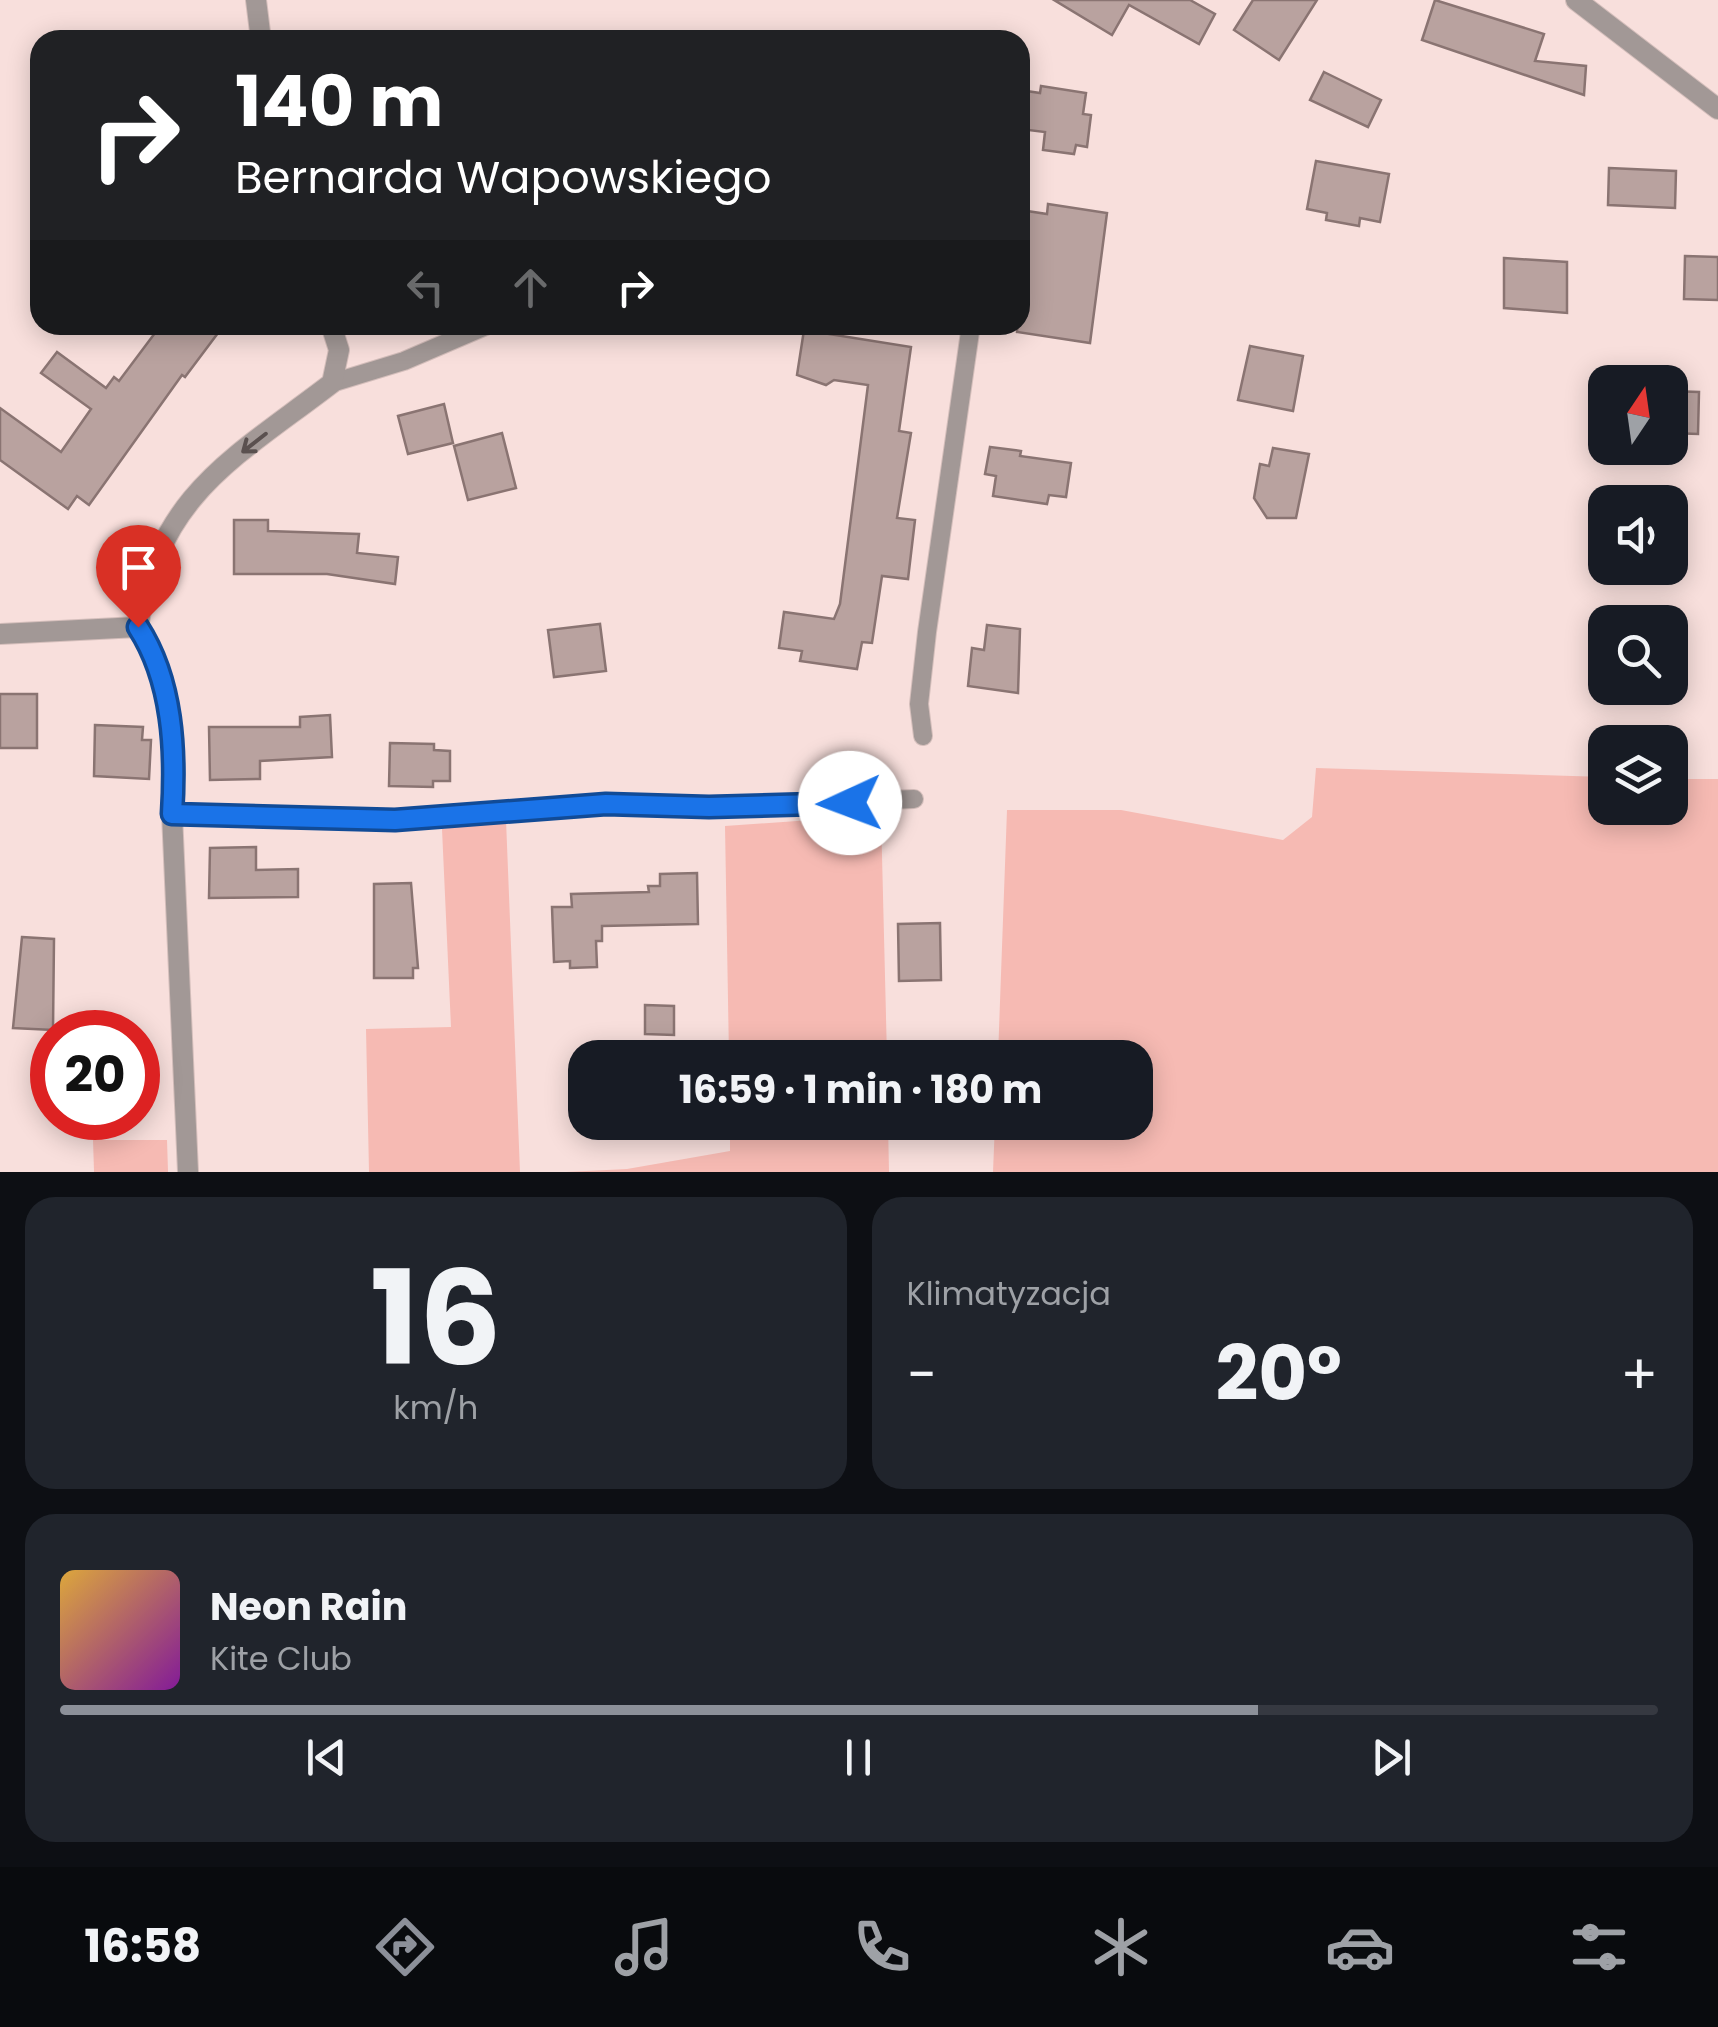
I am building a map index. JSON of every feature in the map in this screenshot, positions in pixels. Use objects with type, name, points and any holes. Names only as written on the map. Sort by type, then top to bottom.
[{"type":"street","points":[[256,0],[260,30]]},
{"type":"street","points":[[1576,0],[1718,110]]},
{"type":"street","points":[[188,1172],[172,814],[176,763],[158,658],[138,627],[145,583],[177,513],[217,471],[332,383],[338,350],[334,335]]},
{"type":"street","points":[[0,634],[138,627]]},
{"type":"lane","points":[[332,383],[404,361],[465,335]]},
{"type":"lane","points":[[923,736],[918,704],[926,632],[970,335]]},
{"type":"lane","points":[[172,814],[395,820],[586,805],[709,807],[914,798]]},
{"type":"shaded area","points":[[1316,768],[1588,776],[1588,825],[1688,825],[1688,779],[1718,779],[1718,1172],[993,1172],[994,1140],[1153,1140],[1153,1040],[999,1040],[1007,810],[1121,810],[1283,840],[1312,817]]},
{"type":"shaded area","points":[[881,815],[887,1040],[729,1040],[725,826]]},
{"type":"shaded area","points":[[506,820],[520,1172],[369,1172],[366,1029],[451,1027],[442,829]]},
{"type":"shaded area","points":[[93,1140],[167,1140],[168,1172],[94,1172]]},
{"type":"shaded area","points":[[730,1140],[888,1140],[889,1172],[566,1172],[627,1169],[730,1151]]},
{"type":"building","points":[[1054,0],[1190,0],[1215,14],[1199,44],[1129,5],[1112,35]]},
{"type":"building","points":[[1253,0],[1317,0],[1279,60],[1234,30]]},
{"type":"building","points":[[1435,0],[1544,34],[1535,61],[1586,66],[1584,95],[1422,40]]},
{"type":"building","points":[[1324,72],[1381,100],[1368,127],[1310,100]]},
{"type":"building","points":[[1041,86],[1086,93],[1083,114],[1091,115],[1087,147],[1076,145],[1074,154],[1043,150],[1045,132],[1030,130],[1030,92],[1040,93]]},
{"type":"building","points":[[1316,161],[1389,174],[1380,222],[1360,218],[1359,226],[1326,220],[1327,213],[1307,209]]},
{"type":"building","points":[[1609,168],[1676,171],[1675,208],[1608,205]]},
{"type":"building","points":[[1048,204],[1107,213],[1090,343],[1030,334],[1030,211],[1047,214]]},
{"type":"building","points":[[1685,256],[1718,257],[1718,300],[1684,299]]},
{"type":"building","points":[[1504,258],[1567,262],[1567,313],[1504,308]]},
{"type":"building","points":[[154,335],[216,335],[185,377],[182,375],[89,505],[77,496],[68,509],[0,460],[0,408],[61,452],[91,409],[41,373],[57,352],[106,388],[114,377],[119,381]]},
{"type":"building","points":[[803,335],[835,335],[911,347],[899,431],[911,433],[897,518],[915,520],[908,579],[882,576],[872,643],[862,642],[857,669],[800,661],[802,651],[779,648],[784,612],[834,619],[840,604],[868,385],[834,380],[826,385],[797,375]]},
{"type":"building","points":[[1250,346],[1303,356],[1293,411],[1238,400]]},
{"type":"building","points":[[1688,392],[1699,392],[1698,434],[1688,434]]},
{"type":"building","points":[[444,404],[453,443],[408,454],[398,416]]},
{"type":"building","points":[[502,433],[516,488],[468,500],[454,446]]},
{"type":"building","points":[[990,447],[1021,451],[1020,456],[1071,463],[1066,497],[1049,495],[1047,504],[993,496],[996,476],[985,474]]},
{"type":"building","points":[[1273,448],[1309,454],[1296,518],[1267,518],[1254,498],[1260,464],[1269,466]]},
{"type":"building","points":[[234,520],[268,520],[268,531],[359,534],[357,553],[398,557],[395,584],[327,574],[234,574]]},
{"type":"building","points":[[600,624],[606,671],[554,677],[548,630]]},
{"type":"building","points":[[987,625],[1020,629],[1018,693],[968,686],[972,648],[984,650]]},
{"type":"building","points":[[0,694],[37,694],[37,748],[0,748]]},
{"type":"building","points":[[330,715],[332,757],[260,761],[260,779],[210,780],[209,727],[300,727],[300,717]]},
{"type":"building","points":[[95,725],[143,727],[142,740],[151,740],[149,779],[94,776]]},
{"type":"building","points":[[390,743],[434,744],[434,750],[450,751],[450,781],[433,781],[433,787],[389,786]]},
{"type":"building","points":[[256,847],[256,870],[298,869],[298,897],[209,898],[210,848]]},
{"type":"building","points":[[697,873],[698,924],[602,926],[602,941],[596,941],[597,967],[570,968],[570,961],[554,962],[552,907],[572,907],[571,894],[649,892],[648,886],[660,886],[660,874]]},
{"type":"building","points":[[411,883],[418,968],[413,968],[413,978],[374,978],[374,884]]},
{"type":"building","points":[[940,923],[941,980],[899,981],[898,924]]},
{"type":"building","points":[[22,937],[54,939],[53,1010],[30,1010],[30,1029],[13,1028]]},
{"type":"building","points":[[645,1005],[674,1006],[674,1035],[645,1034]]},
{"type":"route","points":[[138,627],[158,658],[176,763],[172,814],[395,820],[547,806],[850,803]]}]
